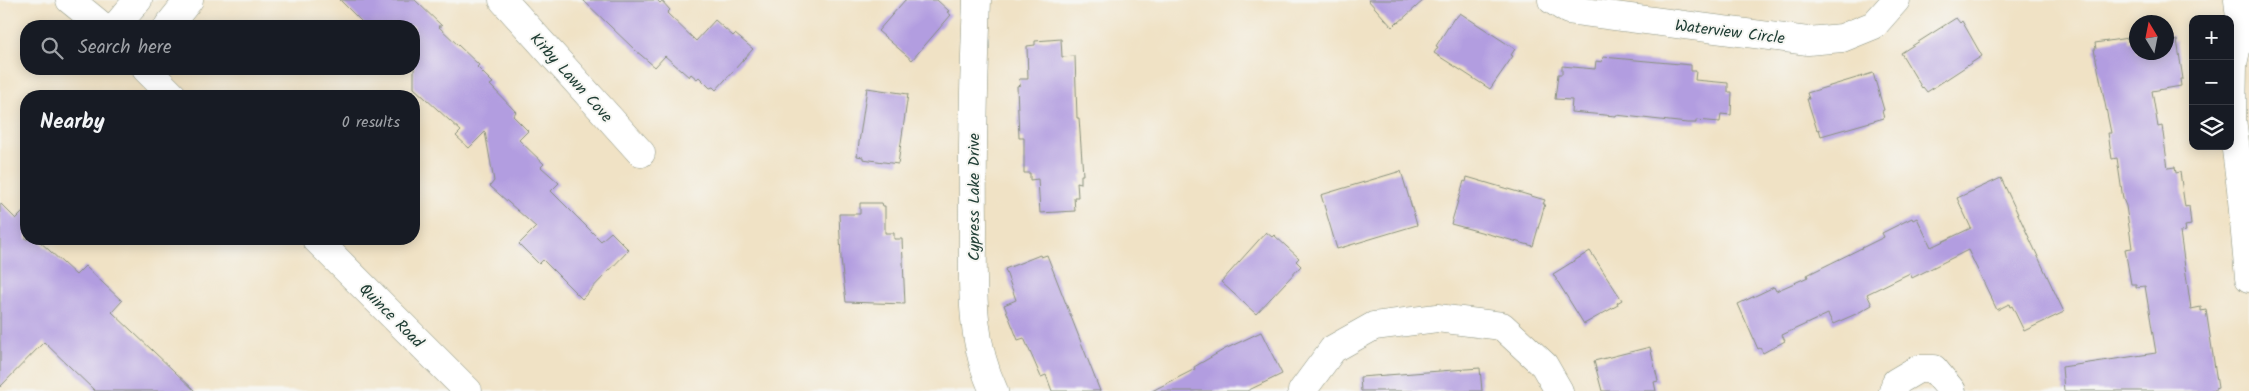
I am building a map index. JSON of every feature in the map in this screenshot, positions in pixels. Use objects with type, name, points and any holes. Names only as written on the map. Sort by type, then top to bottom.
[{"type":"street","points":[[70,0],[95,20]]},
{"type":"street","points":[[121,20],[138,0]]},
{"type":"street","points":[[173,20],[189,0]]},
{"type":"street","name":"Kirby Lawn Cove","points":[[503,0],[641,153]]},
{"type":"street","name":"Cypress Lake Drive","points":[[977,0],[972,121],[973,288],[976,338],[994,391]]},
{"type":"street","name":"Waterview Circle","points":[[1552,0],[1568,10],[1808,41],[1842,38],[1874,25],[1896,0]]},
{"type":"street","points":[[2238,0],[2241,27],[2232,64],[2232,119],[2241,189],[2249,278]]},
{"type":"street","points":[[152,75],[167,90]]},
{"type":"street","name":"Quince Road","points":[[322,245],[468,391]]},
{"type":"street","points":[[1302,391],[1333,349],[1374,326],[1437,318],[1502,326],[1544,365],[1559,391]]},
{"type":"street","points":[[1893,391],[1896,382],[1918,369],[1934,369],[1952,391]]},
{"type":"building","points":[[340,0],[415,0],[442,26],[438,26],[479,65],[477,67],[493,83],[490,85],[516,112],[513,116],[528,131],[519,140],[544,164],[541,167],[559,183],[551,191],[601,241],[611,232],[629,250],[582,299],[543,260],[539,264],[519,244],[536,227],[490,186],[494,181],[485,132],[469,148],[456,136],[461,131],[420,93],[420,90],[414,88],[414,75],[420,75],[420,20],[360,20]]},
{"type":"building","points":[[583,0],[657,0],[660,3],[662,1],[670,10],[667,13],[696,41],[715,20],[733,36],[735,34],[753,49],[716,90],[713,87],[710,88],[699,77],[697,79],[691,74],[689,77],[665,56],[655,67]]},
{"type":"building","points":[[905,0],[937,0],[951,15],[912,60],[878,31]]},
{"type":"building","points":[[1368,0],[1424,0],[1392,27]]},
{"type":"building","points":[[1460,13],[1515,49],[1511,55],[1513,56],[1490,89],[1434,53],[1438,47],[1436,46],[1454,18]]},
{"type":"building","points":[[1956,18],[1960,23],[1962,21],[1982,56],[1927,92],[1922,88],[1901,53]]},
{"type":"building","points":[[2128,38],[2129,60],[2174,60],[2174,41],[2177,40],[2183,79],[2180,79],[2181,86],[2152,91],[2158,127],[2162,126],[2168,168],[2175,167],[2176,173],[2180,172],[2185,207],[2189,206],[2191,225],[2185,226],[2186,231],[2180,232],[2191,309],[2201,307],[2201,311],[2206,310],[2218,388],[2215,391],[2064,391],[2062,367],[2156,353],[2145,286],[2136,287],[2136,284],[2131,284],[2125,249],[2132,248],[2126,206],[2123,199],[2117,158],[2112,159],[2108,133],[2111,133],[2094,49],[2096,49],[2095,43]]},
{"type":"building","points":[[1061,39],[1062,57],[1075,56],[1077,118],[1079,118],[1083,175],[1081,175],[1081,183],[1077,182],[1078,197],[1074,197],[1075,211],[1040,213],[1038,179],[1030,180],[1030,173],[1024,173],[1024,138],[1019,138],[1017,86],[1020,85],[1019,79],[1028,79],[1027,46],[1035,45],[1035,41]]},
{"type":"building","points":[[1603,57],[1691,65],[1691,71],[1696,71],[1695,80],[1728,83],[1728,92],[1732,92],[1731,115],[1721,114],[1720,122],[1696,120],[1696,123],[1687,123],[1571,112],[1572,100],[1555,99],[1558,74],[1562,74],[1562,66],[1595,69],[1596,61],[1602,62]]},
{"type":"building","points":[[1873,73],[1884,110],[1882,111],[1884,118],[1821,136],[1819,129],[1817,130],[1807,99],[1809,99],[1807,93]]},
{"type":"building","points":[[867,88],[908,94],[898,164],[863,159],[863,157],[857,156]]},
{"type":"building","points":[[1401,171],[1417,225],[1337,249],[1321,195]]},
{"type":"building","points":[[1467,177],[1545,200],[1533,246],[1451,224],[1464,181],[1466,182]]},
{"type":"building","points":[[2001,178],[2064,312],[2024,331],[2012,306],[2010,307],[2009,304],[1997,310],[1968,250],[1912,278],[1910,273],[1867,294],[1872,305],[1856,314],[1833,324],[1828,314],[1782,335],[1785,341],[1763,353],[1760,348],[1758,349],[1738,304],[1774,287],[1776,291],[1808,277],[1807,275],[1884,237],[1882,233],[1912,218],[1913,220],[1917,218],[1931,247],[1971,228],[1957,198]]},
{"type":"building","points":[[0,203],[16,219],[20,215],[20,245],[44,245],[76,275],[85,266],[122,301],[112,312],[195,391],[95,391],[44,342],[0,387]]},
{"type":"building","points":[[860,203],[882,203],[885,206],[885,233],[894,233],[894,239],[902,239],[905,304],[846,302],[841,259],[839,214],[860,214]]},
{"type":"building","points":[[1266,232],[1272,237],[1274,235],[1299,258],[1296,261],[1301,266],[1256,314],[1221,282]]},
{"type":"building","points":[[1590,251],[1622,300],[1617,303],[1618,305],[1584,324],[1553,274]]},
{"type":"building","points":[[1040,255],[1041,257],[1047,255],[1100,391],[1052,391],[1046,375],[1041,377],[1024,338],[1018,340],[1004,305],[1016,300],[1005,269]]},
{"type":"building","points":[[1261,332],[1282,374],[1247,391],[1152,391],[1195,369],[1194,367],[1225,349]]},
{"type":"building","points":[[1650,347],[1658,381],[1654,382],[1656,391],[1602,391],[1594,361]]},
{"type":"building","points":[[1480,368],[1482,391],[1361,391],[1360,377]]}]
